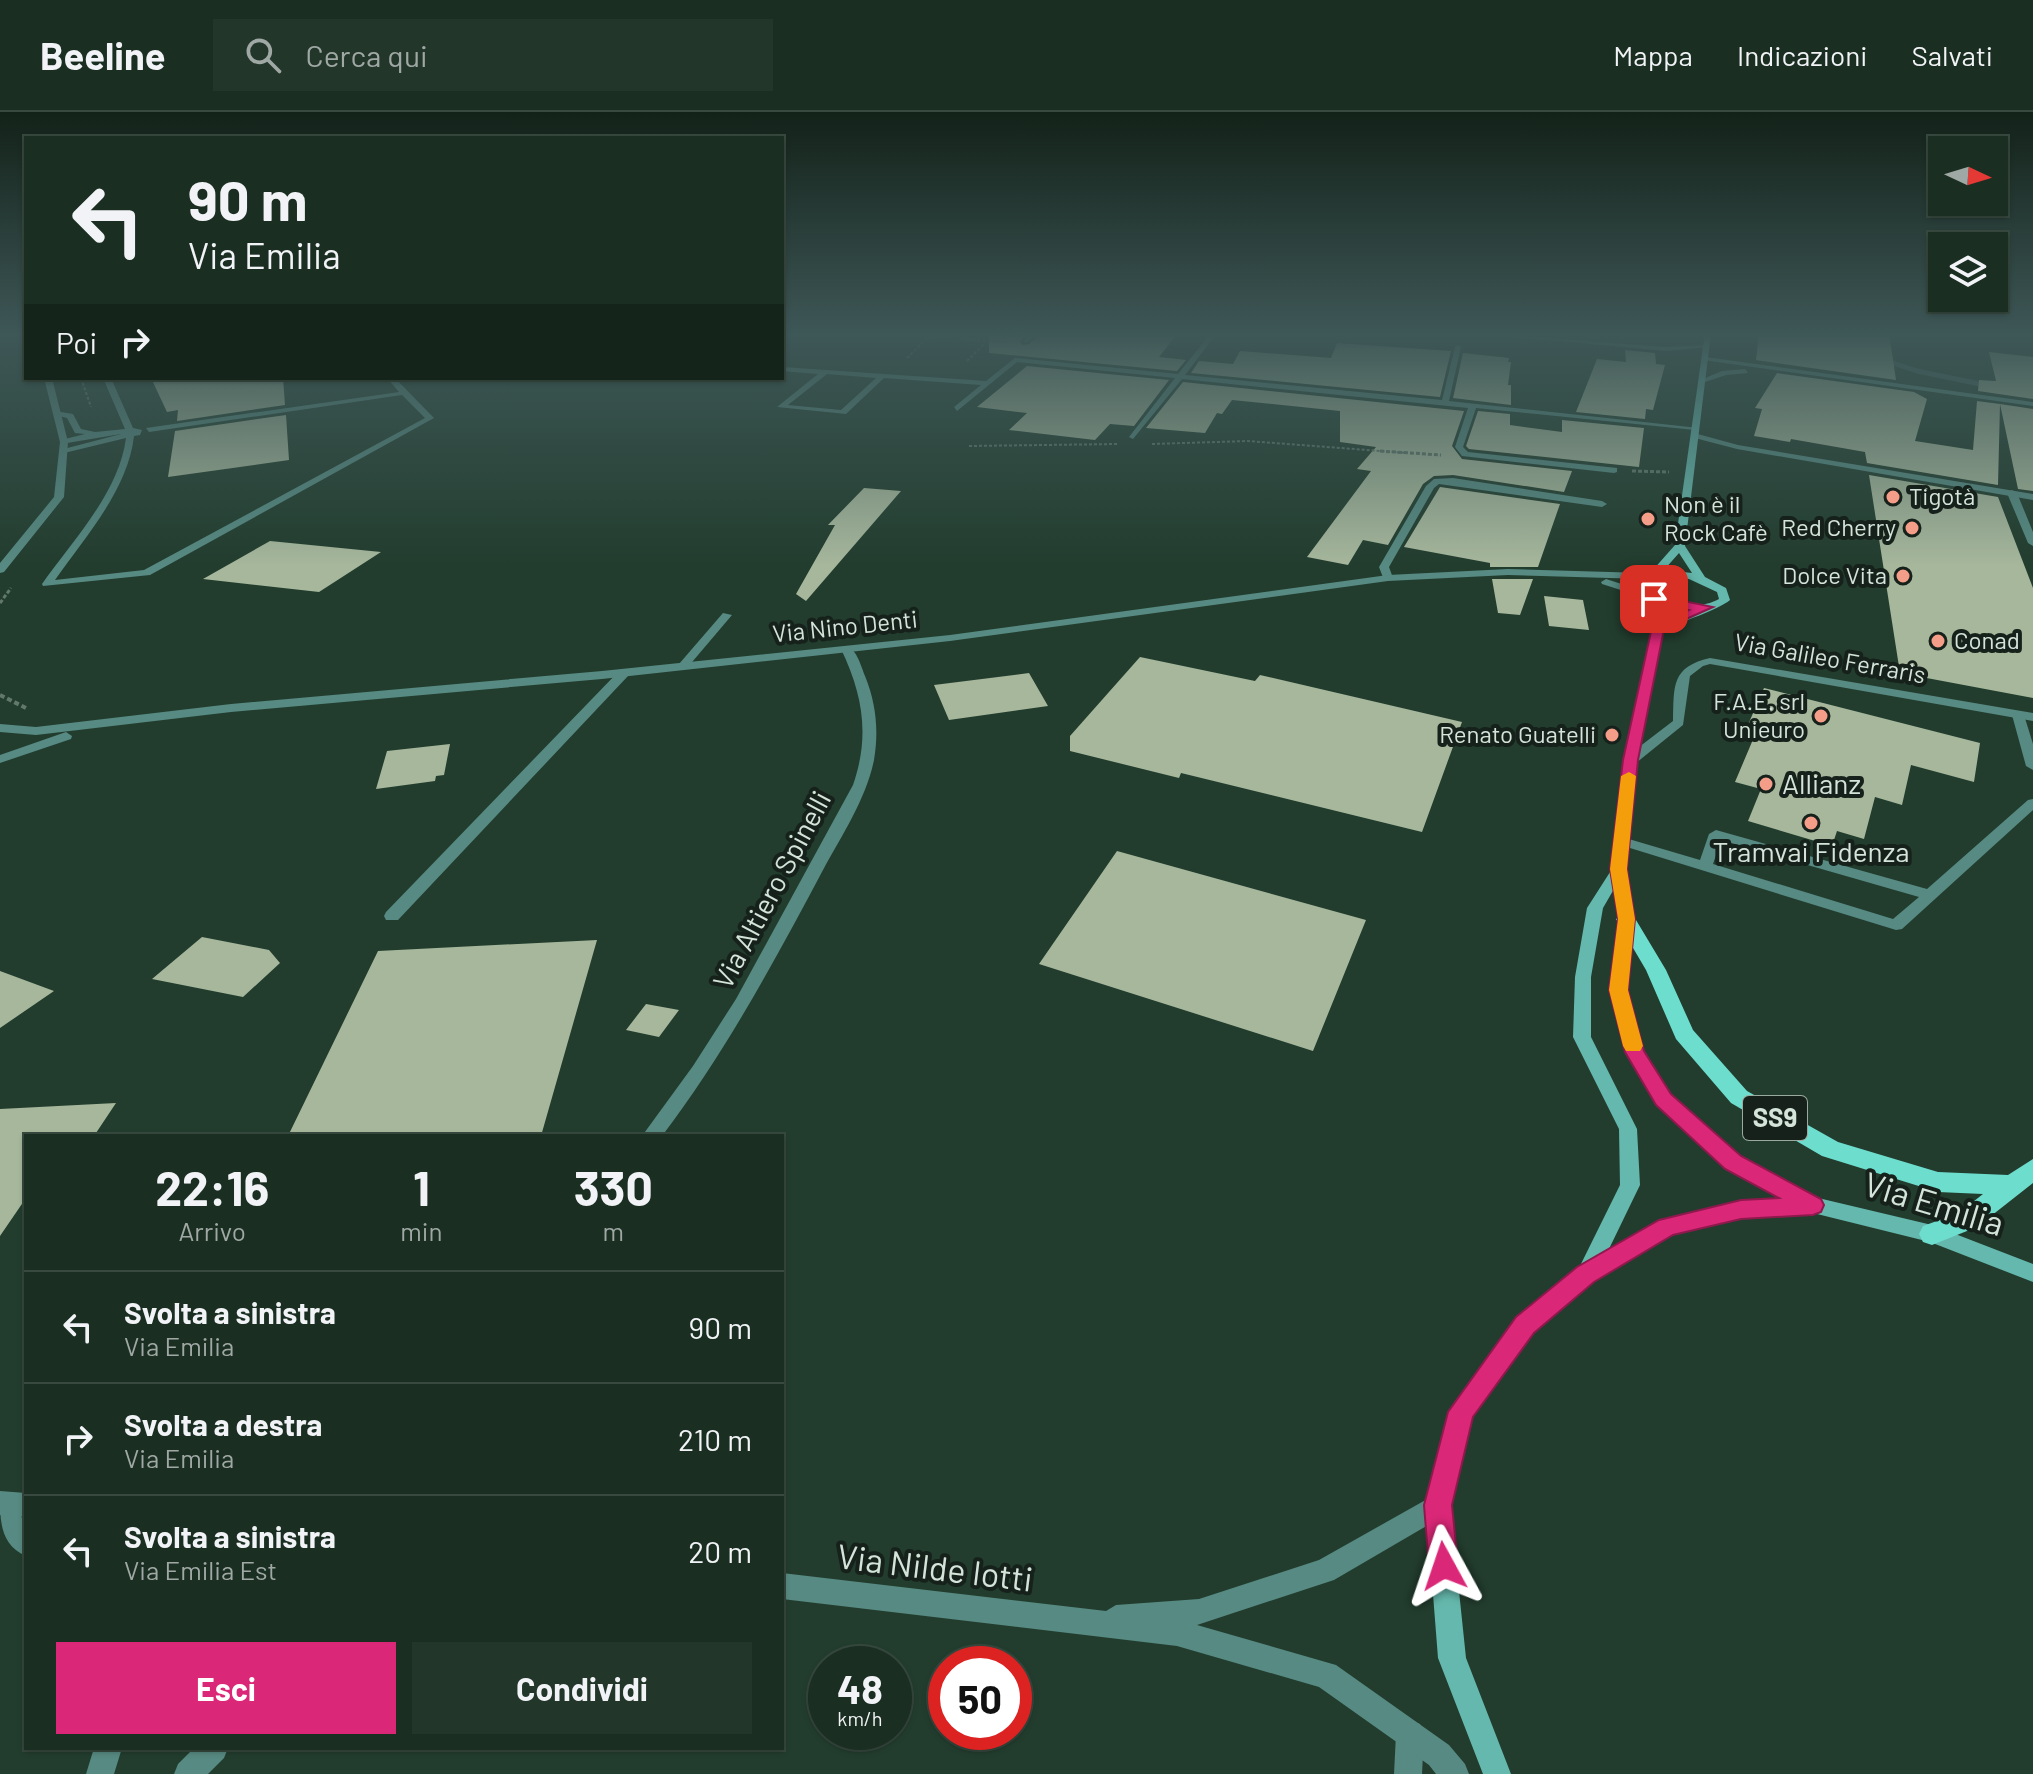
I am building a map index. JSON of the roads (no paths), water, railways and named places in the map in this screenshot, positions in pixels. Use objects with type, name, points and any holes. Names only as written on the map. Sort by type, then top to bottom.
[{"type":"main road","points":[[1650,575],[1680,546],[1689,475],[1702,452],[1695,432],[1698,411]]},
{"type":"main road","points":[[1680,546],[1701,579]]},
{"type":"main road","points":[[1650,575],[1701,579],[1717,586],[1725,595],[1720,604],[1658,627]]},
{"type":"main road","name":"SS9","points":[[1650,575],[1638,585],[1651,597]]},
{"type":"main road","points":[[1651,597],[1680,606],[1707,607]]},
{"type":"main road","name":"Via Emilia","points":[[1651,597],[1658,627],[1631,760],[1619,869],[1626,919],[1619,990],[1635,1052],[1664,1099],[1733,1162],[1813,1205],[1932,1234],[2033,1273]]},
{"type":"main road","name":"Via Emilia","points":[[1586,1274],[1630,1185],[1628,1129],[1582,1037],[1583,977],[1595,908],[1619,869]]},
{"type":"main road","name":"SS9","points":[[1626,919],[1656,970],[1684,1034],[1739,1097],[1830,1149],[1938,1182],[2024,1177]]},
{"type":"main road","name":"SS9","points":[[1932,1234],[1968,1220],[2024,1177]]},
{"type":"main road","name":"Via Emilia","points":[[1497,1774],[1452,1658],[1438,1505],[1461,1412],[1525,1325],[1586,1274],[1667,1227],[1741,1209],[1813,1205]]},
{"type":"street","points":[[121,411],[130,433],[129,449],[115,485],[47,584],[146,573],[430,418],[422,411]]},
{"type":"street","points":[[64,446],[283,411]]},
{"type":"street","points":[[825,411],[845,411]]},
{"type":"street","points":[[1135,440],[1156,411]]},
{"type":"street","points":[[1471,411],[1459,447],[1470,456],[1614,470]]},
{"type":"street","points":[[1519,411],[1695,432],[1713,442],[2033,497]]},
{"type":"street","points":[[0,570],[59,497],[64,446],[58,413],[70,416],[78,431],[130,433]]},
{"type":"street","points":[[64,446],[101,433]]},
{"type":"street","points":[[1702,452],[1769,452]]},
{"type":"street","points":[[1388,578],[1384,567],[1430,486],[1437,481],[1602,504]]},
{"type":"street","points":[[2012,493],[2033,543]]},
{"type":"street","name":"Via Nino Denti","points":[[0,728],[36,731],[847,649],[1440,573],[1650,575]]},
{"type":"street","name":"Via Nino Denti","points":[[1565,574],[1622,585],[1651,597]]},
{"type":"street","points":[[683,666],[727,615]]},
{"type":"street","name":"Via Altiero Spinelli","points":[[652,1134],[714,1050],[819,863],[867,763],[871,724],[866,687],[847,649]]},
{"type":"street","name":"Via Galileo Ferraris","points":[[1631,760],[1679,722],[1683,676],[1699,663],[1735,663],[2033,717]]},
{"type":"street","points":[[392,916],[624,673]]},
{"type":"street","points":[[2018,715],[2033,766]]},
{"type":"street","name":"Via Nino Denti","points":[[0,759],[55,739],[129,720]]},
{"type":"street","points":[[1622,841],[1896,925],[2033,803]]},
{"type":"street","points":[[1705,866],[1716,834],[1930,895]]},
{"type":"street","points":[[0,1504],[24,1497]]},
{"type":"street","points":[[0,1504],[24,1505]]},
{"type":"street","points":[[0,1504],[24,1540]]},
{"type":"street","name":"Via Nilde Iotti","points":[[1080,1620],[1199,1612],[1325,1571],[1438,1505]]},
{"type":"street","name":"Via Nilde Iotti","points":[[784,1586],[1177,1633],[1326,1675],[1439,1755],[1455,1774]]},
{"type":"street","points":[[1408,1774],[1410,1734]]},
{"type":"street","points":[[100,1774],[107,1750]]},
{"type":"place","name":"Tigotà","points":[[1893,497]]},
{"type":"place","name":"Non è il Rock Cafè","points":[[1648,519]]},
{"type":"place","name":"Red Cherry","points":[[1912,528]]},
{"type":"place","name":"Dolce Vita","points":[[1903,576]]},
{"type":"place","name":"Conad","points":[[1938,641]]},
{"type":"place","name":"F.A.E. srl Unieuro","points":[[1821,716]]},
{"type":"place","name":"Renato Guatelli","points":[[1612,735]]},
{"type":"place","name":"Allianz","points":[[1766,784]]},
{"type":"place","name":"Tramvai Fidenza","points":[[1811,823]]}]
